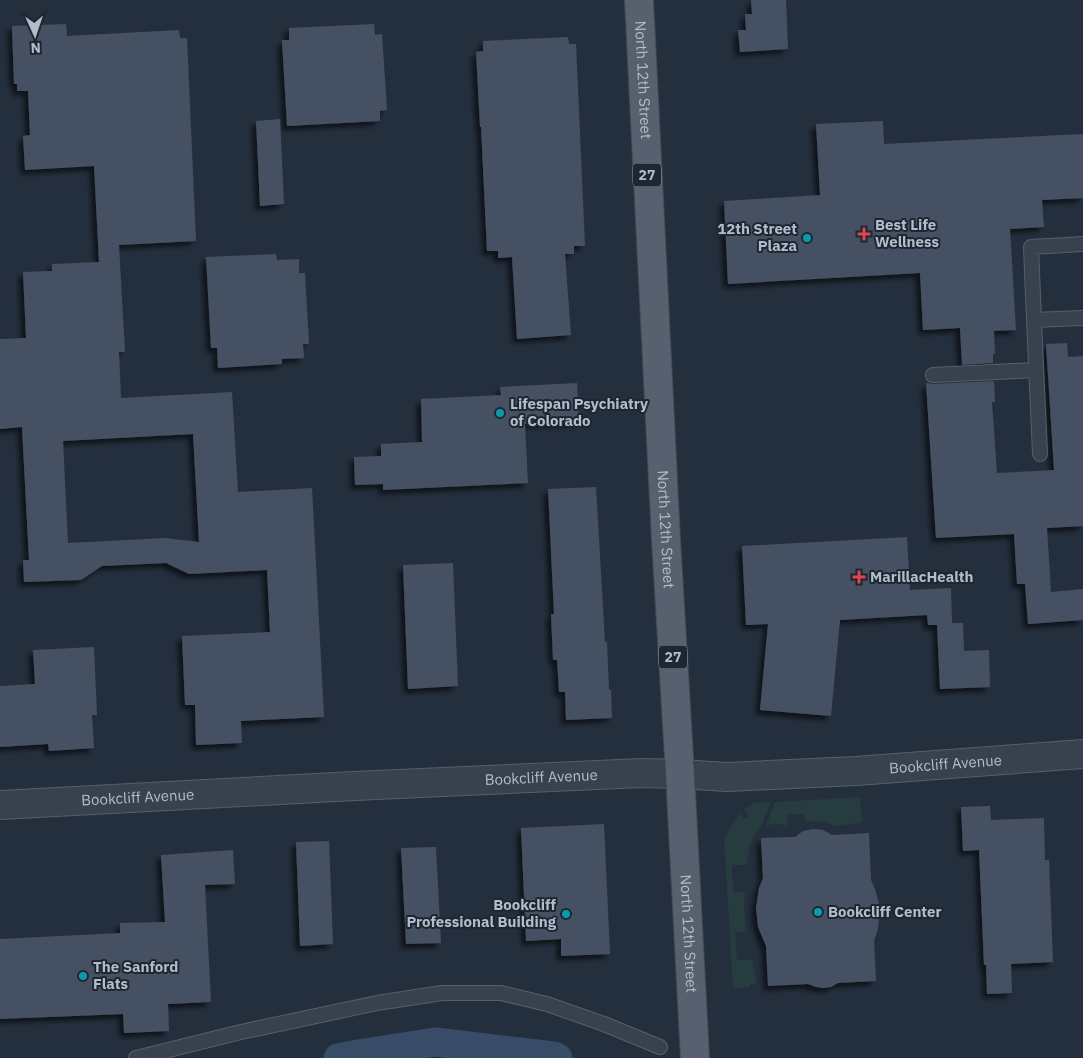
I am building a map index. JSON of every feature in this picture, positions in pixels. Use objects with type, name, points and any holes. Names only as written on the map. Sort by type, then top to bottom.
[{"type":"main road","name":"North 12th Street","points":[[639,0],[695,1058]]},
{"type":"street","name":"Bookcliff Avenue","points":[[0,805],[642,773],[727,777],[817,773],[1083,754]]},
{"type":"lane","points":[[1040,454],[1031,247],[1083,244]]},
{"type":"lane","points":[[1034,320],[1083,318]]},
{"type":"lane","points":[[933,375],[1036,370]]},
{"type":"lane","points":[[136,1058],[241,1032],[377,1003],[442,993],[500,993],[547,1004],[604,1024],[660,1047]]},
{"type":"green space","points":[[860,797],[862,823],[835,826],[826,822],[805,821],[804,814],[787,815],[787,826],[781,824],[766,825],[775,802]]},
{"type":"green space","points":[[771,802],[762,824],[751,842],[746,865],[732,865],[733,892],[745,892],[746,932],[735,932],[737,960],[752,960],[757,984],[750,984],[750,987],[733,988],[724,839],[740,814],[748,818],[749,816],[744,809],[755,803]]},
{"type":"building","points":[[751,0],[786,0],[788,49],[740,52],[738,30],[746,30],[745,14],[752,14]]},
{"type":"building","points":[[66,24],[67,36],[179,30],[180,38],[187,38],[196,241],[119,245],[125,352],[119,352],[121,398],[232,392],[238,492],[312,488],[324,717],[241,721],[242,743],[196,745],[195,705],[185,705],[182,636],[270,632],[267,570],[189,574],[166,563],[102,566],[81,580],[24,582],[23,560],[29,560],[22,427],[0,429],[0,339],[26,338],[23,272],[52,271],[52,264],[99,262],[94,166],[25,170],[23,136],[30,135],[28,91],[17,91],[17,84],[14,84],[12,26]],"holes":[[[193,434],[199,542],[165,538],[68,543],[63,441]]]},
{"type":"building","points":[[374,24],[375,35],[382,34],[387,110],[380,111],[380,121],[287,126],[282,40],[289,40],[289,28]]},
{"type":"building","points":[[568,37],[569,44],[576,44],[585,246],[574,246],[574,254],[565,254],[571,335],[517,339],[512,257],[498,258],[498,251],[487,251],[476,52],[483,51],[483,41]]},
{"type":"building","points":[[280,119],[284,204],[260,206],[256,121]]},
{"type":"building","points":[[883,121],[884,144],[1083,134],[1083,198],[1042,200],[1044,227],[1010,229],[1016,330],[994,331],[995,354],[993,354],[993,363],[962,365],[960,328],[923,330],[920,273],[728,284],[724,201],[820,195],[816,124]]},
{"type":"building","points":[[276,254],[277,260],[299,259],[299,273],[305,273],[309,344],[303,344],[304,358],[282,359],[282,364],[218,368],[217,348],[211,348],[206,257]]},
{"type":"building","points":[[1067,343],[1068,357],[1083,356],[1083,526],[1047,528],[1051,592],[1083,589],[1083,620],[1028,624],[1025,584],[1017,584],[1014,534],[936,538],[926,383],[994,381],[995,402],[992,402],[997,473],[1054,470],[1046,344]]},
{"type":"building","points":[[577,383],[579,422],[525,424],[528,483],[383,490],[383,484],[355,485],[354,457],[381,456],[381,444],[422,442],[421,399],[501,395],[500,387]]},
{"type":"building","points":[[596,487],[605,642],[607,642],[612,718],[566,720],[565,692],[559,692],[557,660],[553,660],[551,614],[554,614],[548,489]]},
{"type":"building","points":[[907,537],[910,590],[951,588],[952,623],[963,623],[964,651],[989,650],[990,687],[940,689],[937,625],[928,625],[927,615],[840,620],[831,716],[760,710],[768,624],[746,625],[742,546]]},
{"type":"building","points":[[453,563],[458,686],[408,689],[403,565]]},
{"type":"building","points":[[94,647],[97,715],[92,715],[94,748],[49,751],[48,744],[0,747],[0,686],[35,684],[33,650]]},
{"type":"building","points":[[990,806],[991,820],[1044,818],[1045,860],[1049,860],[1053,962],[1011,964],[1012,993],[987,994],[979,850],[963,851],[961,807]]},
{"type":"building","name":"Bookcliff Professional Building","points":[[604,824],[610,954],[561,956],[561,939],[526,941],[521,828]]},
{"type":"building","name":"Bookcliff Center","points":[[823,830],[832,835],[869,833],[871,880],[879,904],[878,929],[874,941],[876,981],[838,983],[831,987],[823,988],[808,984],[768,986],[766,946],[758,927],[756,908],[759,888],[763,878],[761,838],[795,837],[803,831]]},
{"type":"building","points":[[329,841],[333,944],[300,946],[296,842]]},
{"type":"building","points":[[436,847],[441,943],[406,944],[401,848]]},
{"type":"building","name":"The Sanford Flats","points":[[233,850],[235,884],[205,885],[211,1002],[168,1004],[169,1031],[124,1033],[123,1014],[0,1019],[0,939],[120,933],[120,923],[165,922],[161,855]]},
{"type":"waterway","points":[[338,1058],[435,1042],[558,1058]]},
{"type":"place","name":"Best Life Wellness","points":[[864,234]]},
{"type":"place","name":"12th Street Plaza","points":[[807,238]]},
{"type":"place","name":"Lifespan Psychiatry of Colorado","points":[[500,413]]},
{"type":"place","name":"MarillacHealth","points":[[859,577]]},
{"type":"place","name":"Bookcliff Center","points":[[818,912]]},
{"type":"place","name":"Bookcliff Professional Building","points":[[566,914]]},
{"type":"place","name":"The Sanford Flats","points":[[83,976]]}]
